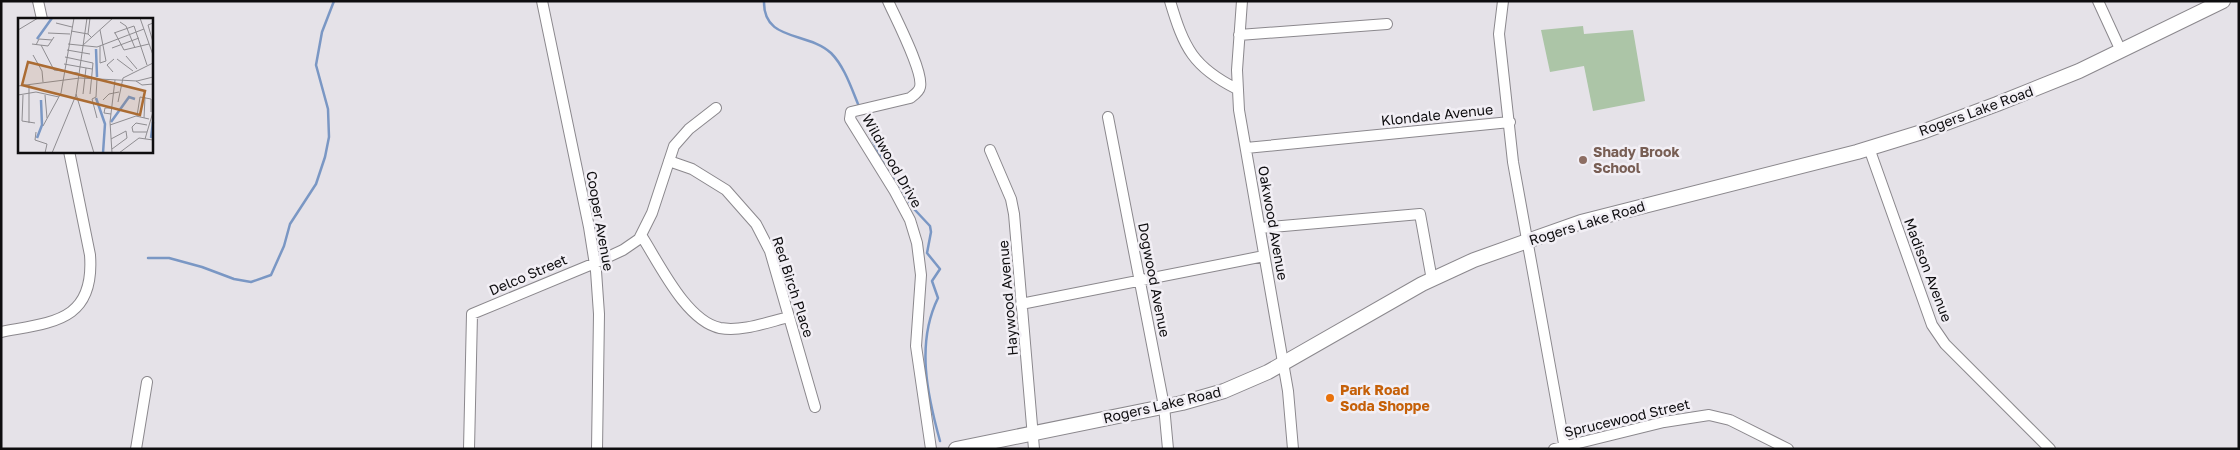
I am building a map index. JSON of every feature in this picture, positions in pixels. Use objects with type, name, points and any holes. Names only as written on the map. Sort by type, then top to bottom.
[{"type":"main road","name":"Rogers Lake Road","points":[[956,449],[1164,406],[1224,391],[1283,364],[1432,280],[1474,260],[1581,222],[1869,148],[1997,104],[2079,71],[2223,1]]},
{"type":"street","points":[[38,1],[42,18]]},
{"type":"street","name":"Cooper Avenue","points":[[542,1],[595,263],[598,314],[597,449]]},
{"type":"street","name":"Wildwood Drive","points":[[888,1],[916,63],[920,76],[920,87],[910,98],[851,112],[850,119],[894,190],[910,220],[917,243],[921,275],[916,346],[931,449]]},
{"type":"street","points":[[1170,1],[1186,47],[1209,72],[1238,89]]},
{"type":"street","name":"Oakwood Avenue","points":[[1242,1],[1238,89],[1246,148],[1283,364],[1293,449]]},
{"type":"street","points":[[1503,1],[1500,34],[1510,122]]},
{"type":"street","points":[[2098,1],[2121,51]]},
{"type":"street","points":[[1239,35],[1387,24]]},
{"type":"street","points":[[716,108],[674,146],[652,213],[641,235],[686,306],[701,319],[720,328],[741,328],[789,317]]},
{"type":"street","name":"Dogwood Avenue","points":[[1108,116],[1164,406],[1168,449]]},
{"type":"street","name":"Klondale Avenue","points":[[1246,148],[1510,122],[1513,162],[1528,240],[1561,448]]},
{"type":"street","name":"Madison Avenue","points":[[1869,148],[1932,325],[1945,344],[2050,449]]},
{"type":"street","name":"Haywood Avenue","points":[[990,150],[1004,183],[1014,214],[1034,449]]},
{"type":"street","points":[[1,332],[53,322],[62,318],[79,305],[86,292],[91,269],[90,255],[68,152]]},
{"type":"street","name":"Red Birch Place","points":[[669,161],[692,169],[726,190],[756,224],[770,251],[815,406]]},
{"type":"street","points":[[1260,228],[1420,214],[1432,280]]},
{"type":"street","name":"Delco Street","points":[[469,449],[472,314],[623,250],[641,235]]},
{"type":"street","points":[[1021,304],[1264,256]]},
{"type":"street","points":[[136,449],[147,382]]},
{"type":"street","name":"Sprucewood Street","points":[[1561,448],[1664,422],[1709,415],[1730,420],[1788,449]]},
{"type":"green space","points":[[1583,26],[1584,34],[1633,30],[1645,101],[1593,111],[1584,66],[1550,72],[1541,30]]},
{"type":"waterway","points":[[148,258],[169,258],[202,267],[234,279],[251,282],[271,275],[284,246],[290,224],[316,184],[325,157],[329,137],[328,109],[316,65],[322,32],[334,1]]},
{"type":"waterway","points":[[764,1],[766,14],[778,30],[821,46],[836,58],[858,104]]},
{"type":"waterway","points":[[868,130],[885,167]]},
{"type":"waterway","points":[[888,171],[915,210],[930,226],[931,232],[927,253],[940,269],[932,281],[938,298],[931,315],[926,351],[928,387],[940,441]]},
{"type":"place","name":"Shady Brook School","points":[[1583,160]]},
{"type":"place","name":"Park Road Soda Shoppe","points":[[1330,398]]}]
